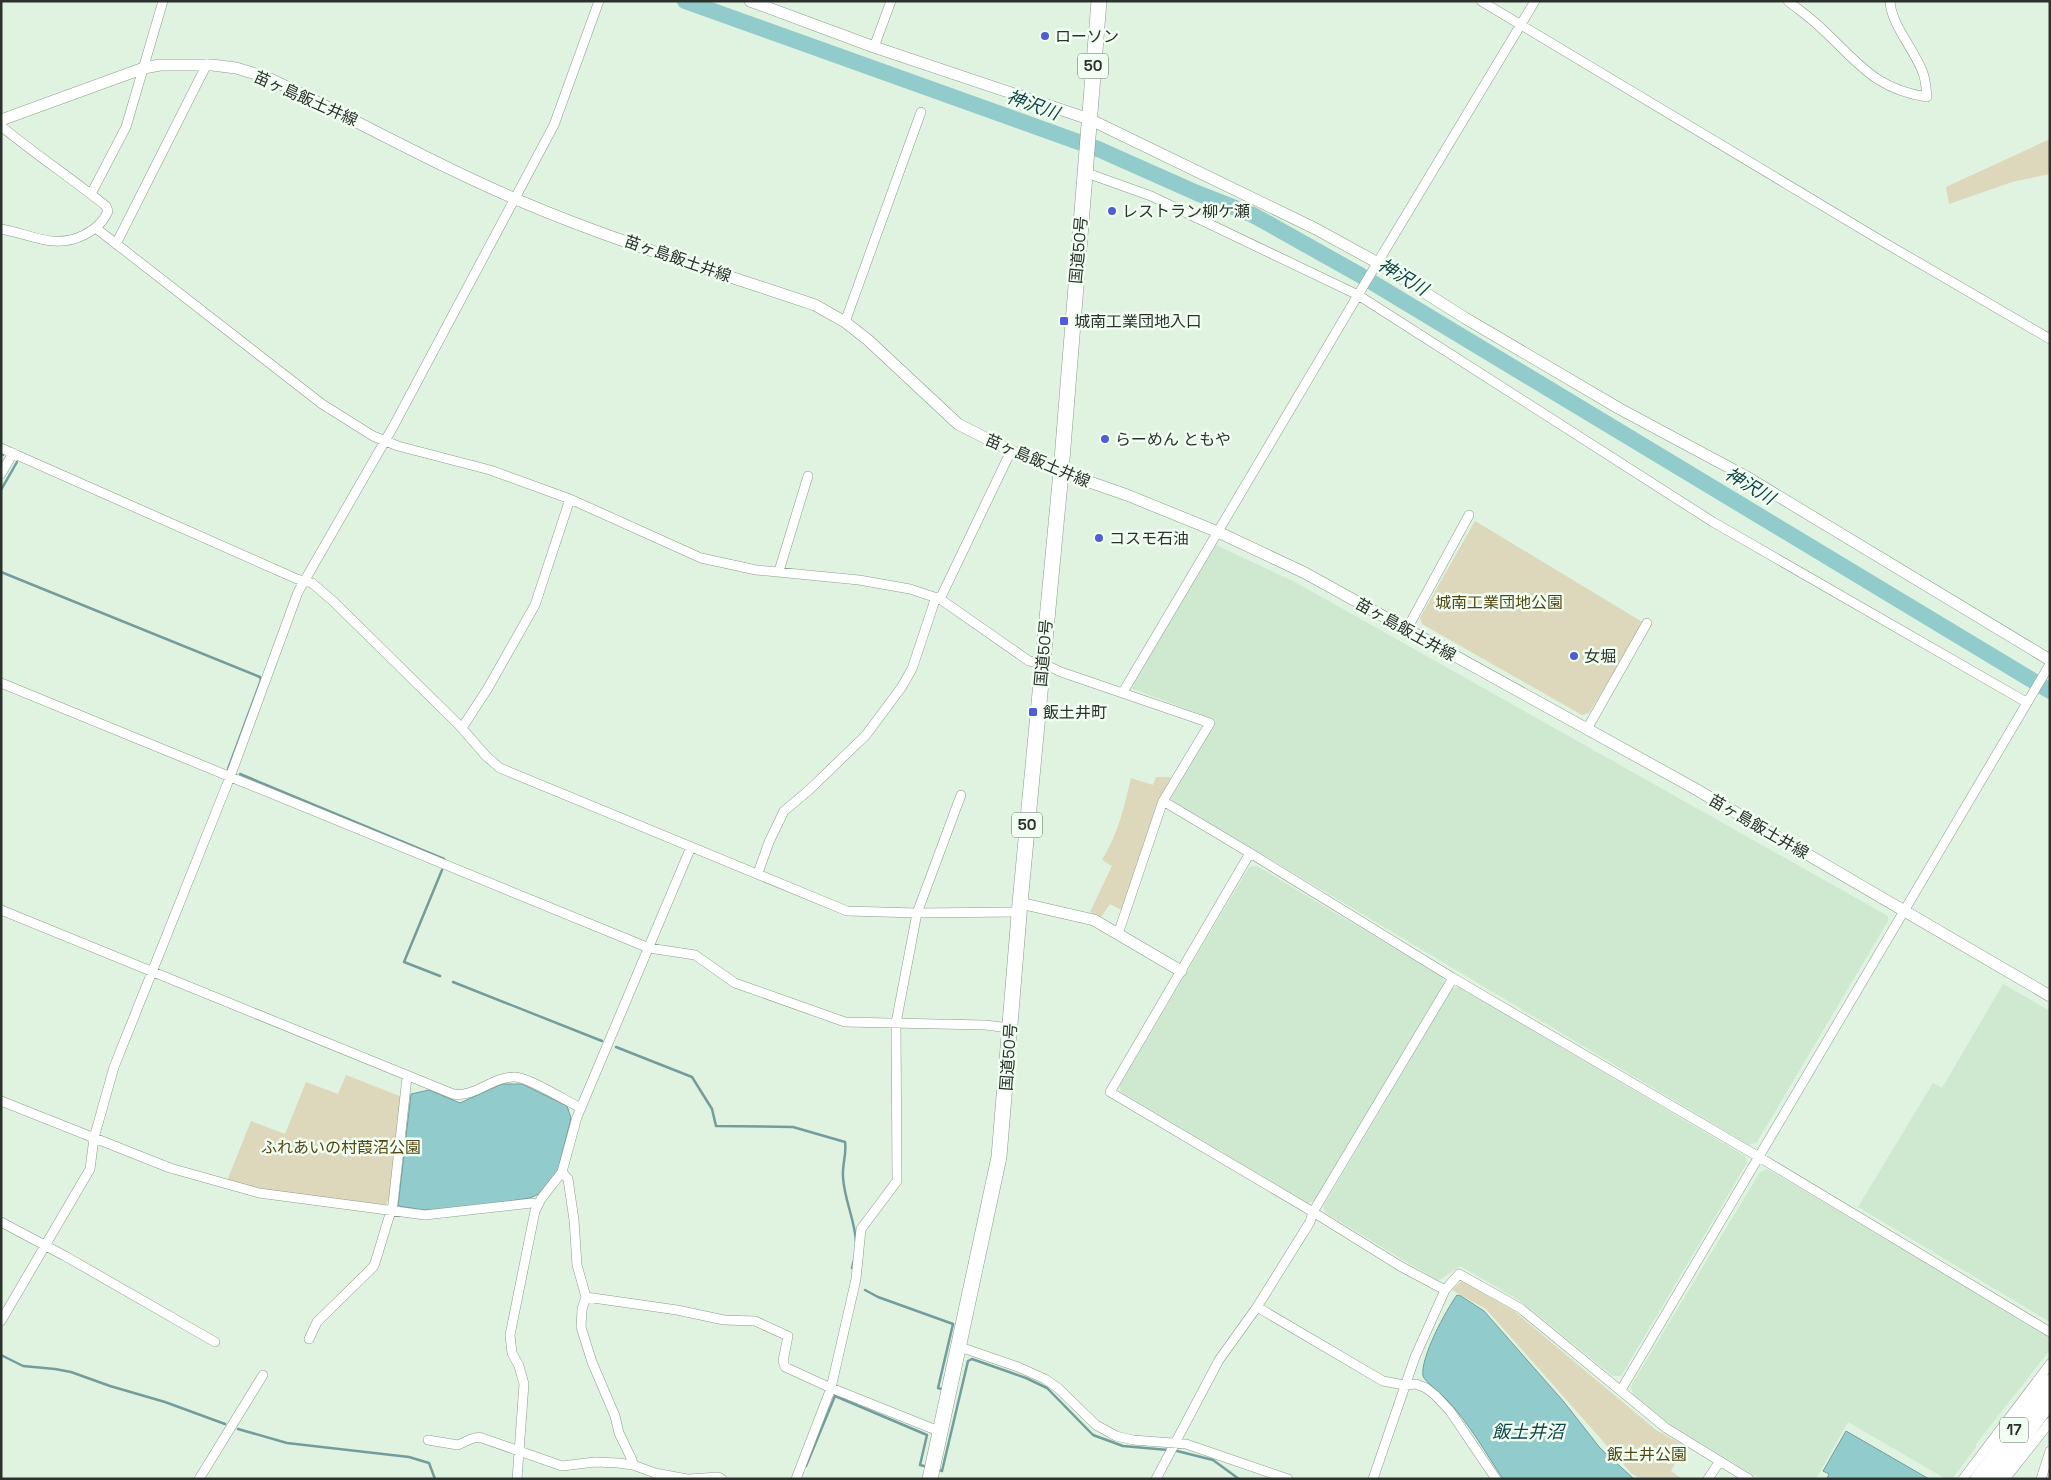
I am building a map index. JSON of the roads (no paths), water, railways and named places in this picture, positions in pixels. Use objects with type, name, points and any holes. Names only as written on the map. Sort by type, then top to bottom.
[{"type":"highway","name":"国道50号","points":[[930,1479],[960,1347],[999,1157],[1060,472],[1098,1]]},
{"type":"highway","name":"17","points":[[1978,1479],[2050,1382]]},
{"type":"highway","name":"17","points":[[1993,1479],[2050,1401]]},
{"type":"main road","points":[[750,1],[1088,125],[1316,229],[1620,409],[1745,476],[2049,664]]},
{"type":"main road","name":"苗ヶ島飯土井線","points":[[1,120],[144,68],[180,64],[207,64],[236,68],[266,77],[515,198],[591,228],[815,305],[844,322],[868,340],[958,424],[1011,451],[1060,472],[1127,495],[1279,559],[1692,787],[2050,996]]},
{"type":"main road","points":[[1020,908],[1094,920],[1181,971]]},
{"type":"street","points":[[91,194],[126,128],[163,1]]},
{"type":"street","points":[[1,1321],[61,1216],[87,1176],[92,1164],[94,1138],[114,1067],[230,777],[303,580],[385,441],[554,124],[599,1]]},
{"type":"street","points":[[874,47],[891,1]]},
{"type":"street","points":[[1481,1],[1520,26],[2050,339]]},
{"type":"street","points":[[1123,692],[1535,1]]},
{"type":"street","points":[[1788,1],[1820,27],[1869,75],[1908,94],[1927,97],[1924,74],[1905,36],[1893,18],[1890,1]]},
{"type":"street","points":[[116,244],[207,64]]},
{"type":"street","points":[[844,322],[921,112]]},
{"type":"street","points":[[1,126],[54,168],[67,174],[106,206],[108,211],[96,229],[69,242],[43,240],[1,229]]},
{"type":"street","points":[[1084,169],[1151,196],[1359,294],[1713,522],[2028,700]]},
{"type":"street","points":[[96,229],[322,404],[353,425],[385,441],[490,470],[570,499],[701,558],[756,570],[859,580],[910,589],[938,598],[1030,661],[1042,663],[1061,672],[1210,723],[1163,802],[1118,934]]},
{"type":"street","points":[[1,448],[199,536],[312,583],[329,597],[500,768],[847,911],[918,913],[1020,908]]},
{"type":"street","points":[[758,873],[769,842],[784,811],[808,791],[866,735],[901,688],[912,669],[938,598],[1011,451]]},
{"type":"street","points":[[1,474],[13,453]]},
{"type":"street","points":[[779,571],[808,476]]},
{"type":"street","points":[[462,728],[488,688],[535,605],[570,499]]},
{"type":"street","points":[[1407,629],[1469,515]]},
{"type":"street","points":[[1587,729],[1647,623]]},
{"type":"street","points":[[1621,1390],[2049,664]]},
{"type":"street","points":[[1,683],[649,948],[694,955],[734,983],[845,1022],[985,1025],[1010,1028]]},
{"type":"street","points":[[796,1479],[831,1388],[856,1279],[861,1229],[897,1181],[896,1022],[918,913],[961,795]]},
{"type":"street","points":[[1163,802],[1250,853],[1453,978],[1759,1157],[2050,1332]]},
{"type":"street","points":[[517,1479],[524,1384],[519,1366],[512,1353],[510,1336],[537,1205],[562,1172],[581,1108],[691,847]]},
{"type":"street","points":[[1250,853],[1110,1092],[1313,1212],[1400,1266],[1445,1290]]},
{"type":"street","points":[[1,910],[407,1076],[461,1095],[494,1081],[516,1077],[581,1108]]},
{"type":"street","points":[[1156,1479],[1219,1360],[1257,1306],[1310,1222],[1313,1212],[1453,978]]},
{"type":"street","points":[[309,1339],[317,1322],[373,1267],[391,1210],[397,1174],[407,1076]]},
{"type":"street","points":[[1,1101],[170,1168],[248,1190],[283,1197],[412,1214],[440,1214],[537,1205]]},
{"type":"street","points":[[562,1172],[568,1179],[574,1220],[577,1265],[586,1297],[582,1309],[581,1327],[592,1362],[633,1465]]},
{"type":"street","points":[[1,1222],[215,1342]]},
{"type":"street","points":[[1373,1479],[1415,1357],[1445,1290],[1459,1274],[1520,1308],[1666,1428],[1749,1479]]},
{"type":"street","points":[[586,1297],[677,1310],[724,1320],[750,1320],[762,1323],[788,1336],[783,1361],[785,1367],[831,1388],[941,1432]]},
{"type":"street","points":[[1257,1306],[1382,1381],[1404,1385],[1416,1384],[1436,1396],[1450,1411],[1496,1479]]},
{"type":"street","points":[[960,1347],[1018,1367],[1045,1379],[1058,1388],[1087,1417],[1109,1432],[1133,1440],[1177,1442],[1288,1479]]},
{"type":"street","points":[[1962,1479],[2050,1364]]},
{"type":"street","points":[[199,1479],[263,1375]]},
{"type":"street","points":[[2005,1479],[2050,1422]]},
{"type":"street","points":[[428,1440],[458,1445],[471,1438],[479,1437],[562,1466],[595,1462],[633,1465],[655,1473],[688,1479],[718,1477],[722,1479]]},
{"type":"street","points":[[2041,1479],[2050,1451]]},
{"type":"street","points":[[1708,1479],[1720,1461]]},
{"type":"water","points":[[502,1084],[522,1084],[567,1106],[571,1118],[558,1170],[539,1194],[530,1198],[469,1207],[425,1210],[398,1206],[411,1094],[429,1090],[460,1103]]},
{"type":"water","name":"飯土井沼","points":[[1457,1295],[1484,1311],[1564,1402],[1600,1448],[1634,1479],[1503,1479],[1462,1418],[1423,1376],[1423,1368],[1430,1346],[1441,1322]]},
{"type":"water","points":[[1846,1431],[1929,1479],[1827,1479],[1829,1474],[1823,1471]]},
{"type":"waterway","name":"神沢川","points":[[685,1],[1098,149],[1197,193],[1253,215],[1360,275],[2050,691]]},
{"type":"waterway","points":[[1,490],[17,462]]},
{"type":"waterway","points":[[1,572],[260,677],[261,680],[228,769]]},
{"type":"waterway","points":[[240,774],[444,859]]},
{"type":"waterway","points":[[440,976],[404,962],[442,870]]},
{"type":"waterway","points":[[453,982],[602,1041]]},
{"type":"waterway","points":[[616,1047],[692,1077],[712,1109],[716,1126],[793,1127],[845,1142],[844,1185],[856,1242]]},
{"type":"waterway","points":[[852,1268],[854,1260]]},
{"type":"waterway","points":[[865,1290],[878,1297],[953,1324],[938,1388],[942,1389]]},
{"type":"waterway","points":[[1,1355],[23,1366],[71,1372],[165,1402],[225,1424]]},
{"type":"waterway","points":[[939,1470],[942,1471],[968,1361],[972,1359],[1026,1378],[1047,1388],[1093,1435],[1123,1446],[1168,1450]]},
{"type":"waterway","points":[[806,1466],[835,1396],[927,1435],[920,1465],[924,1466]]},
{"type":"waterway","points":[[238,1429],[287,1443],[409,1457],[429,1463],[435,1479]]},
{"type":"waterway","points":[[1173,1450],[1213,1460],[1239,1479]]},
{"type":"place","name":"ローソン","points":[[1045,36]]},
{"type":"place","name":"レストラン柳ケ瀬","points":[[1112,211]]},
{"type":"place","name":"城南工業団地入口","points":[[1064,321]]},
{"type":"place","name":"らーめん ともや","points":[[1105,439]]},
{"type":"place","name":"コスモ石油","points":[[1099,538]]},
{"type":"place","name":"女堀","points":[[1574,656]]},
{"type":"place","name":"飯土井町","points":[[1033,712]]},
{"type":"park label","name":"城南工業団地公園","points":[[1499,602]]},
{"type":"park label","name":"ふれあいの村葭沼公園","points":[[341,1147]]},
{"type":"park label","name":"飯土井公園","points":[[1647,1454]]}]
